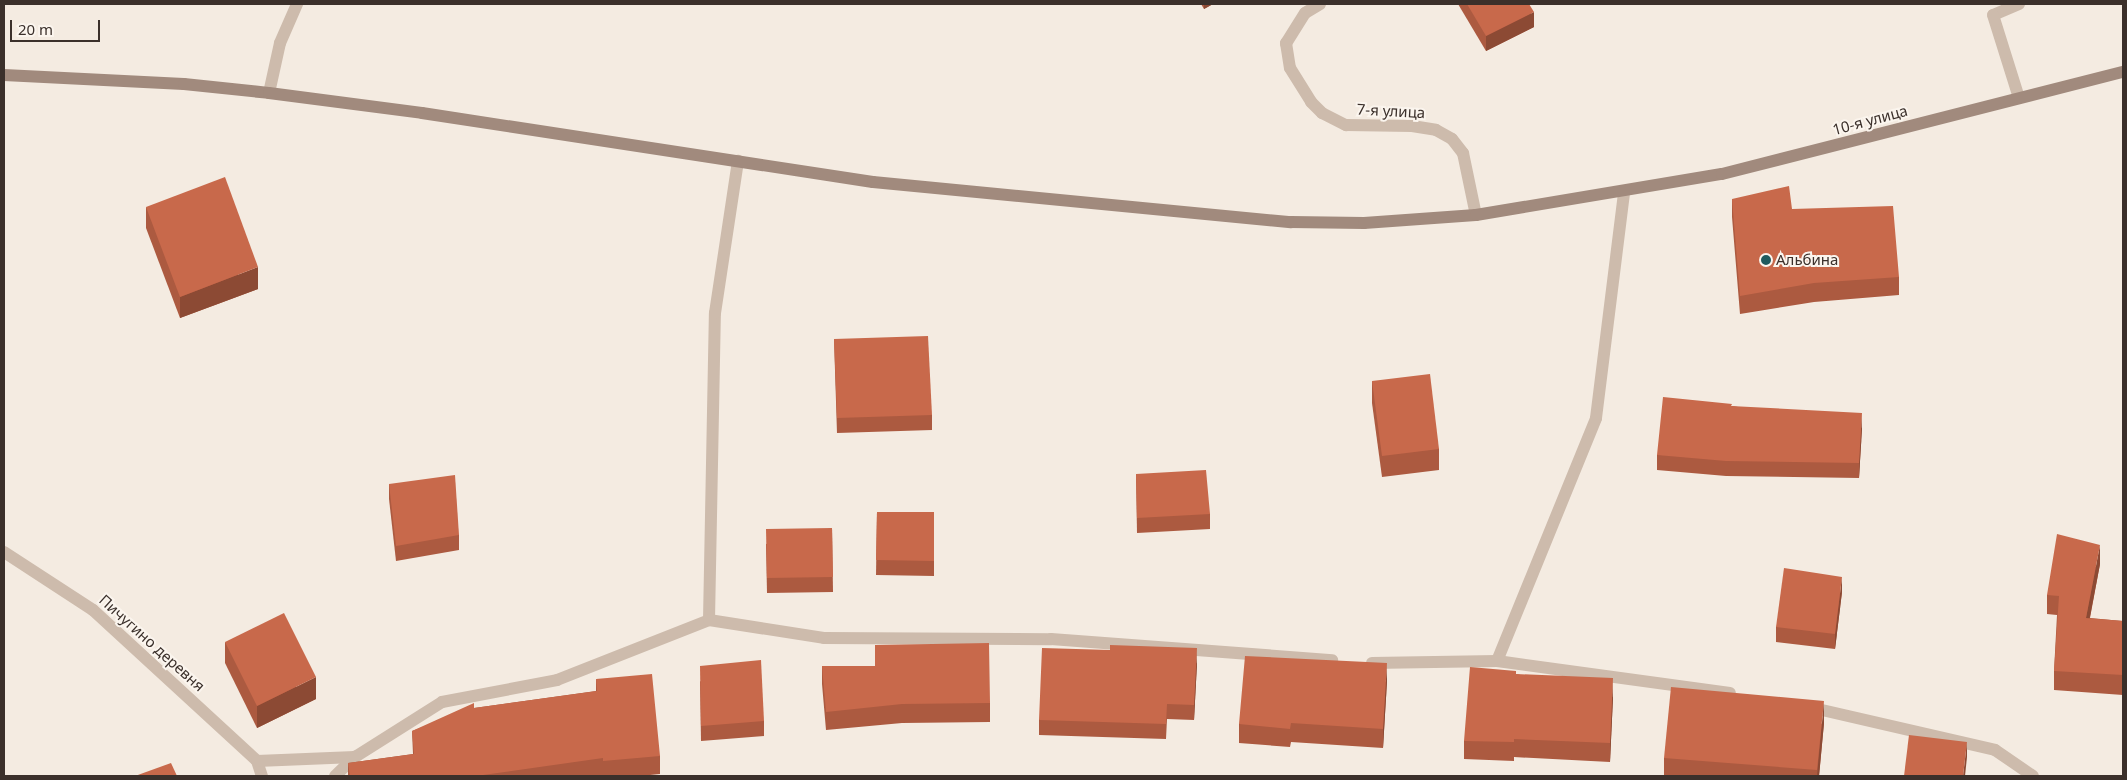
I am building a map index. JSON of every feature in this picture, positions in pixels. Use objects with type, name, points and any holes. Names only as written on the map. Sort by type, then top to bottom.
[{"type":"street","points":[[269,93],[280,43],[296,4]]},
{"type":"street","name":"7-я улица","points":[[1320,4],[1305,13],[1286,44],[1290,68],[1311,102],[1322,113],[1346,125],[1412,126],[1436,130],[1452,140],[1463,153],[1476,215]]},
{"type":"street","points":[[2019,4],[1993,15],[2019,98]]},
{"type":"street","name":"10-я улица","points":[[4,75],[184,84],[269,93],[422,113],[873,182],[1291,222],[1364,223],[1476,215],[1624,193],[1732,172],[2123,72]]},
{"type":"street","points":[[709,620],[714,313],[738,161]]},
{"type":"street","points":[[1497,661],[1596,418],[1624,193]]},
{"type":"street","name":"Пичугино деревня","points":[[4,552],[93,610],[257,761],[262,776]]},
{"type":"street","points":[[335,776],[356,757],[442,702],[557,680],[709,620],[824,638],[1051,639],[1350,662],[1497,661],[1748,696]]},
{"type":"street","points":[[1796,704],[1995,750],[2033,776]]},
{"type":"street","points":[[257,761],[356,757]]},
{"type":"building","points":[[1467,4],[1529,4],[1534,12],[1486,36]]},
{"type":"building","points":[[225,177],[258,267],[180,297],[146,207]]},
{"type":"building","points":[[1789,186],[1792,209],[1893,206],[1899,277],[1814,283],[1740,296],[1732,199]]},
{"type":"building","points":[[928,336],[932,415],[837,418],[834,339]]},
{"type":"building","points":[[1430,374],[1439,449],[1382,456],[1372,381]]},
{"type":"building","points":[[1663,397],[1732,404],[1731,406],[1862,413],[1859,463],[1726,461],[1657,455]]},
{"type":"building","points":[[1206,470],[1210,514],[1137,518],[1136,474]]},
{"type":"building","points":[[455,475],[459,535],[396,546],[389,484]]},
{"type":"building","points":[[877,512],[934,512],[934,561],[876,560]]},
{"type":"building","points":[[832,528],[833,577],[767,578],[766,529]]},
{"type":"building","points":[[2057,534],[2100,545],[2086,618],[2123,621],[2123,675],[2054,671],[2059,596],[2047,595]]},
{"type":"building","points":[[1784,568],[1842,577],[1835,634],[1776,627]]},
{"type":"building","points":[[284,613],[316,677],[257,706],[225,642]]},
{"type":"building","points":[[989,643],[990,703],[902,704],[826,712],[822,666],[875,666],[875,645]]},
{"type":"building","points":[[1110,645],[1197,648],[1194,705],[1167,704],[1166,724],[1039,720],[1042,648],[1110,650]]},
{"type":"building","points":[[1245,656],[1387,663],[1383,729],[1291,723],[1290,729],[1239,724]]},
{"type":"building","points":[[761,660],[764,721],[701,726],[700,666]]},
{"type":"building","points":[[1470,667],[1516,671],[1516,674],[1613,678],[1610,743],[1514,739],[1514,742],[1464,741]]},
{"type":"building","points":[[652,674],[660,756],[603,761],[603,758],[483,776],[350,776],[348,763],[414,754],[412,731],[474,703],[474,708],[597,691],[596,679]]},
{"type":"building","points":[[1671,687],[1824,701],[1817,770],[1664,758]]},
{"type":"building","points":[[1909,735],[1967,742],[1963,776],[1904,776]]},
{"type":"building","points":[[171,763],[177,776],[135,776]]},
{"type":"place","name":"Альбина","points":[[1766,260]]}]
